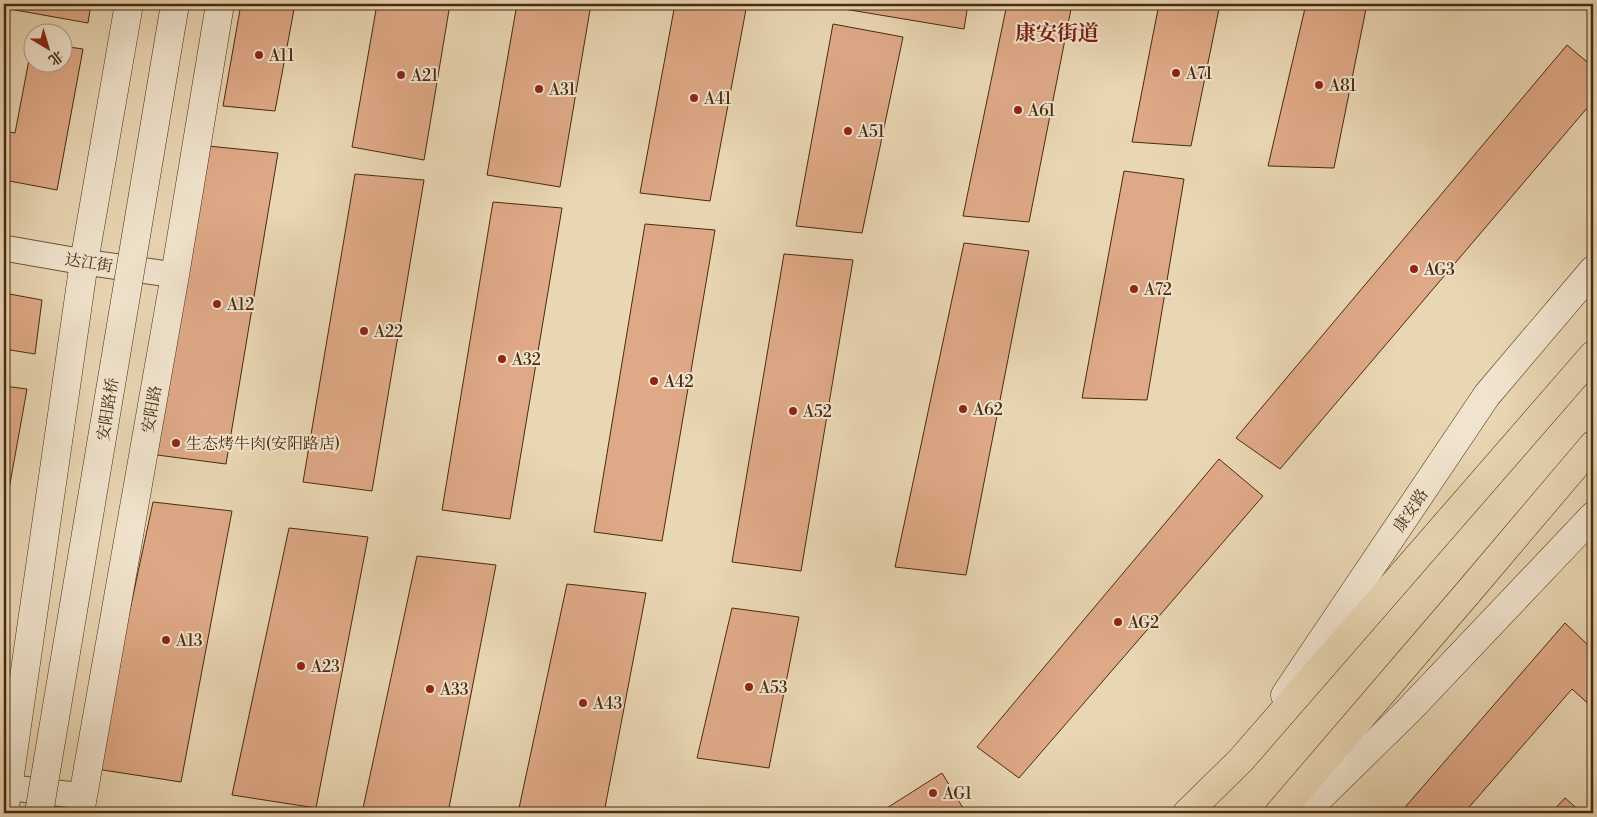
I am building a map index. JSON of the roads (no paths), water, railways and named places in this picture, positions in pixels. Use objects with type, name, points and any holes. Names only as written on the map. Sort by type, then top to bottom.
[{"type":"main road","points":[[5,796],[84,262],[130,4]]},
{"type":"main road","name":"安阳路桥","points":[[39,813],[175,4]]},
{"type":"main road","name":"安阳路","points":[[82,804],[220,4]]},
{"type":"main road","name":"康安路","points":[[1241,760],[1487,395],[1593,270]]},
{"type":"main road","name":"康安路","points":[[1187,813],[1241,760],[1593,355]]},
{"type":"main road","points":[[1279,813],[1472,590],[1593,445]]},
{"type":"main road","points":[[1304,813],[1409,710],[1593,516]]},
{"type":"street","name":"达江街","points":[[4,248],[174,275]]},
{"type":"street","points":[[5,796],[82,804]]},
{"type":"place","name":"A11","points":[[259,55]]},
{"type":"place","name":"A71","points":[[1176,73]]},
{"type":"place","name":"A21","points":[[401,75]]},
{"type":"place","name":"A81","points":[[1319,85]]},
{"type":"place","name":"A31","points":[[539,89]]},
{"type":"place","name":"A41","points":[[694,98]]},
{"type":"place","name":"A61","points":[[1018,110]]},
{"type":"place","name":"A51","points":[[848,131]]},
{"type":"place","name":"AG3","points":[[1414,269]]},
{"type":"place","name":"A72","points":[[1134,289]]},
{"type":"place","name":"A12","points":[[217,304]]},
{"type":"place","name":"A22","points":[[364,331]]},
{"type":"place","name":"A32","points":[[502,359]]},
{"type":"place","name":"A42","points":[[654,381]]},
{"type":"place","name":"A62","points":[[963,409]]},
{"type":"place","name":"A52","points":[[793,411]]},
{"type":"place","name":"生态烤牛肉(安阳路店)","points":[[176,443]]},
{"type":"place","name":"AG2","points":[[1118,622]]},
{"type":"place","name":"A13","points":[[166,640]]},
{"type":"place","name":"A23","points":[[301,666]]},
{"type":"place","name":"A53","points":[[749,687]]},
{"type":"place","name":"A33","points":[[430,689]]},
{"type":"place","name":"A43","points":[[583,703]]},
{"type":"place","name":"AG1","points":[[933,793]]},
{"type":"district","name":"康安街道","points":[[1057,33]]}]
